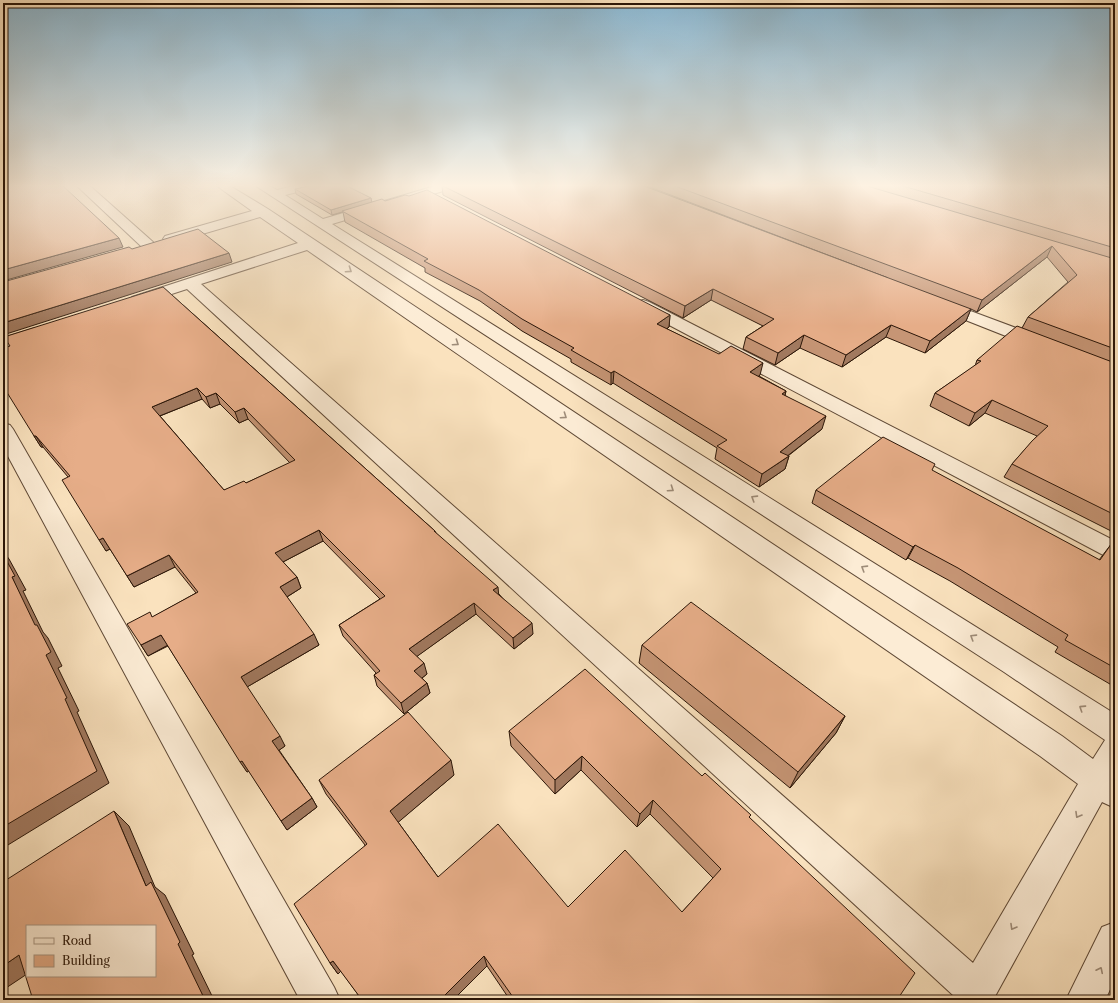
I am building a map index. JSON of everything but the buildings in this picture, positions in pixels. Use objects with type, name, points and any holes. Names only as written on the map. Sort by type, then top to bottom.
[{"type":"street","points":[[134,233],[148,245]]},
{"type":"street","points":[[133,249],[190,233]]},
{"type":"street","points":[[313,233],[1001,655],[1115,730]]},
{"type":"street","points":[[123,304],[190,283],[319,233]]},
{"type":"street","points":[[316,234],[1051,746],[1106,787]]},
{"type":"street","points":[[190,283],[974,996],[1106,787],[1115,750]]},
{"type":"street","points":[[630,298],[1115,550]]},
{"type":"street","points":[[930,300],[1048,346]]},
{"type":"street","points":[[3,343],[48,328]]},
{"type":"street","points":[[3,429],[321,1000]]},
{"type":"street","points":[[1085,1000],[1115,940]]}]
